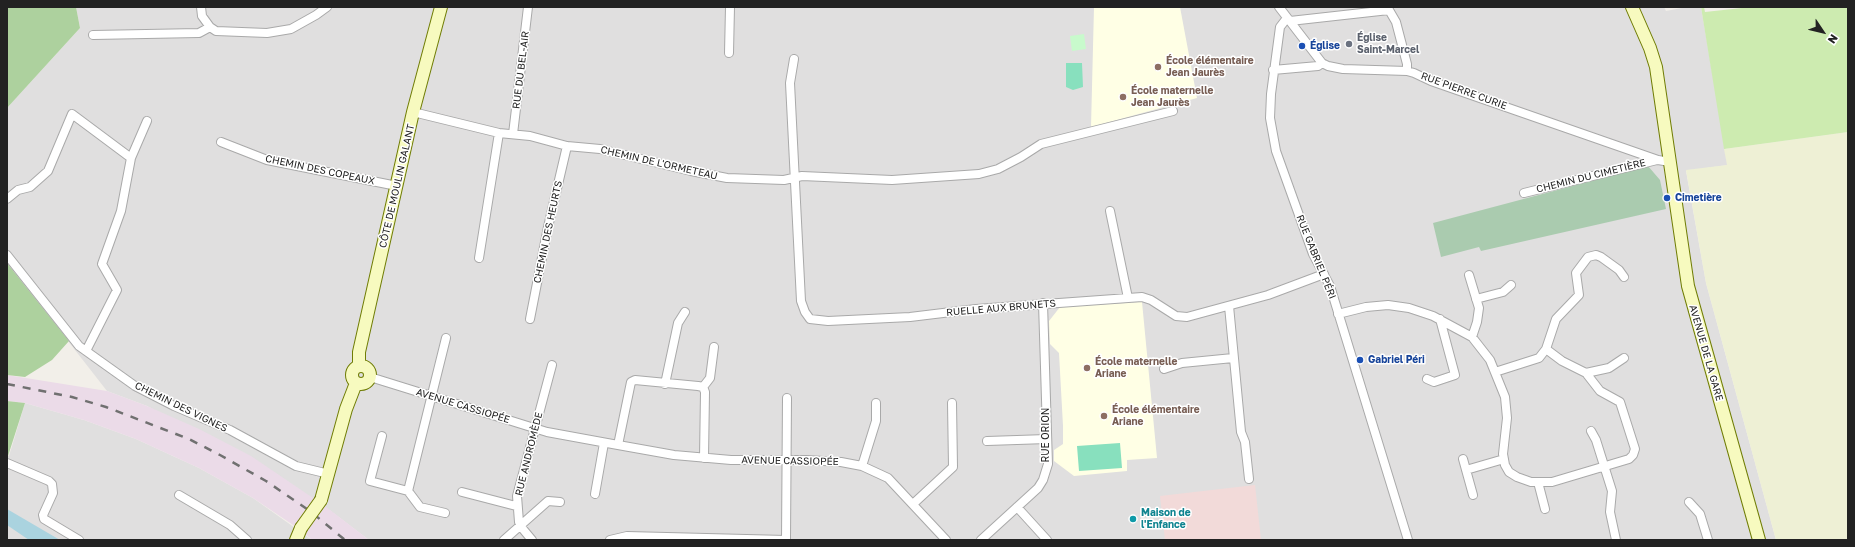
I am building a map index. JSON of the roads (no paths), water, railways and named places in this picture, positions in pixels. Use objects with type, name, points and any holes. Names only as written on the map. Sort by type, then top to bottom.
[{"type":"street","points":[[201,7],[202,16],[210,27],[216,31],[267,33],[291,29],[327,7]]},
{"type":"street","name":"CÔTE DE MOULIN GALANT","points":[[296,540],[301,528],[321,500],[346,409],[356,383],[352,377],[352,372],[359,366],[359,352],[413,112],[442,7]]},
{"type":"street","name":"RUE DU BEL-AIR","points":[[513,134],[528,7]]},
{"type":"street","points":[[729,53],[730,7]]},
{"type":"street","points":[[1273,70],[1318,66],[1322,63],[1279,7]]},
{"type":"street","name":"AVENUE DE LA GARE","points":[[1632,7],[1650,48],[1656,67],[1688,286],[1759,540]]},
{"type":"street","points":[[1288,20],[1389,10],[1396,22],[1407,64],[1407,71]]},
{"type":"street","name":"RUE GABRIEL PÉRI","points":[[1288,20],[1280,27],[1273,70],[1270,112],[1271,130],[1276,151],[1315,258],[1324,274],[1338,314],[1408,540]]},
{"type":"street","points":[[93,35],[199,33],[210,27]]},
{"type":"street","points":[[794,59],[790,83],[796,178]]},
{"type":"street","name":"RUE PIERRE CURIE","points":[[1322,63],[1343,69],[1407,71],[1658,160],[1670,162]]},
{"type":"street","name":"CHEMIN DE L'ORMETEAU","points":[[413,112],[499,133],[513,134],[567,146],[600,148],[691,171],[727,178],[784,180],[802,176],[892,180],[980,174],[998,170],[1041,144],[1173,111]]},
{"type":"street","points":[[7,200],[18,190],[30,187],[48,171],[72,114],[131,158]]},
{"type":"street","points":[[86,351],[117,290],[102,264],[121,211],[131,158],[147,121]]},
{"type":"street","points":[[479,258],[499,133]]},
{"type":"street","name":"CHEMIN DES COPEAUX","points":[[221,142],[267,160],[397,186]]},
{"type":"street","name":"CHEMIN DES HEURTS","points":[[530,319],[548,227],[567,146]]},
{"type":"street","name":"CHEMIN DU CIMETIÈRE","points":[[1524,193],[1658,160]]},
{"type":"street","name":"RUELLE AUX BRUNETS","points":[[796,178],[801,301],[805,312],[810,319],[828,321],[910,318],[976,309],[1128,298],[1146,298],[1176,316],[1187,317],[1296,286],[1324,274]]},
{"type":"street","points":[[1110,211],[1128,298]]},
{"type":"street","name":"CHEMIN DES VIGNES","points":[[7,255],[74,340],[86,351],[143,391],[230,430],[296,466],[329,474]]},
{"type":"street","points":[[1495,372],[1539,358],[1546,349],[1559,315],[1579,295],[1576,273],[1588,257],[1596,255],[1601,257],[1619,270],[1624,277]]},
{"type":"street","points":[[1469,276],[1479,308],[1477,322],[1472,337]]},
{"type":"street","points":[[1476,299],[1503,292],[1511,285]]},
{"type":"street","name":"RUE ORION","points":[[981,540],[1038,488],[1043,480],[1048,464],[1043,303]]},
{"type":"street","points":[[1338,314],[1366,307],[1388,305],[1409,308],[1440,319],[1472,337],[1490,360],[1504,397],[1507,418],[1504,459],[1509,472],[1517,477],[1538,482],[1552,482],[1629,459],[1633,455],[1635,449],[1620,402],[1600,391],[1586,373],[1562,361],[1546,349]]},
{"type":"street","points":[[1229,306],[1233,358],[1249,479]]},
{"type":"street","points":[[665,384],[678,323],[685,312]]},
{"type":"street","points":[[1427,379],[1434,382],[1455,375],[1440,319]]},
{"type":"street","points":[[408,491],[446,338]]},
{"type":"street","points":[[703,387],[710,378],[714,347]]},
{"type":"street","points":[[1164,369],[1182,363],[1233,358]]},
{"type":"street","points":[[1586,373],[1609,368],[1624,358]]},
{"type":"street","name":"RUE ANDROMÈDE","points":[[532,540],[521,525],[516,506],[517,496],[552,365]]},
{"type":"street","points":[[356,383],[365,384],[370,378],[368,370],[359,366]]},
{"type":"street","name":"AVENUE CASSIOPÉE","points":[[370,378],[535,428],[604,443],[704,458],[731,460],[840,462],[862,466],[888,478],[946,540]]},
{"type":"street","points":[[618,445],[631,382],[635,380],[703,387]]},
{"type":"street","points":[[703,387],[705,392],[704,458]]},
{"type":"street","points":[[610,540],[627,536],[786,540],[787,398]]},
{"type":"street","points":[[862,466],[876,421],[876,403]]},
{"type":"street","points":[[913,504],[953,467],[952,403]]},
{"type":"street","points":[[1591,431],[1596,440],[1612,492],[1610,512],[1616,540]]},
{"type":"street","points":[[382,436],[370,481],[408,491],[420,507],[445,513]]},
{"type":"street","points":[[987,441],[1047,439]]},
{"type":"street","points":[[595,494],[604,443]]},
{"type":"street","points":[[1463,459],[1473,495]]},
{"type":"street","points":[[1466,470],[1504,459]]},
{"type":"street","points":[[7,463],[49,481],[52,484],[53,493],[43,515],[44,519],[80,540]]},
{"type":"street","points":[[1538,482],[1545,509]]},
{"type":"street","points":[[462,492],[516,506]]},
{"type":"street","points":[[179,495],[230,525],[247,540]]},
{"type":"street","points":[[504,540],[548,501],[560,502]]},
{"type":"street","points":[[1689,502],[1700,514],[1708,540]]},
{"type":"street","points":[[1017,507],[1047,540]]},
{"type":"water","points":[[7,509],[60,540],[29,540],[7,525]]},
{"type":"railway","points":[[7,384],[72,397],[106,407],[189,439],[266,481],[310,511],[345,540]]},
{"type":"place","name":"Église Saint-Marcel","points":[[1349,44]]},
{"type":"place","name":"Église","points":[[1302,46]]},
{"type":"place","name":"École élémentaire Jean Jaurès","points":[[1158,67]]},
{"type":"place","name":"École maternelle Jean Jaurès","points":[[1123,97]]},
{"type":"place","name":"Cimetière","points":[[1667,198]]},
{"type":"place","name":"Gabriel Péri","points":[[1360,360]]},
{"type":"place","name":"École maternelle Ariane","points":[[1087,368]]},
{"type":"place","name":"École élémentaire Ariane","points":[[1104,416]]},
{"type":"place","name":"Maison de l'Enfance","points":[[1133,519]]}]
